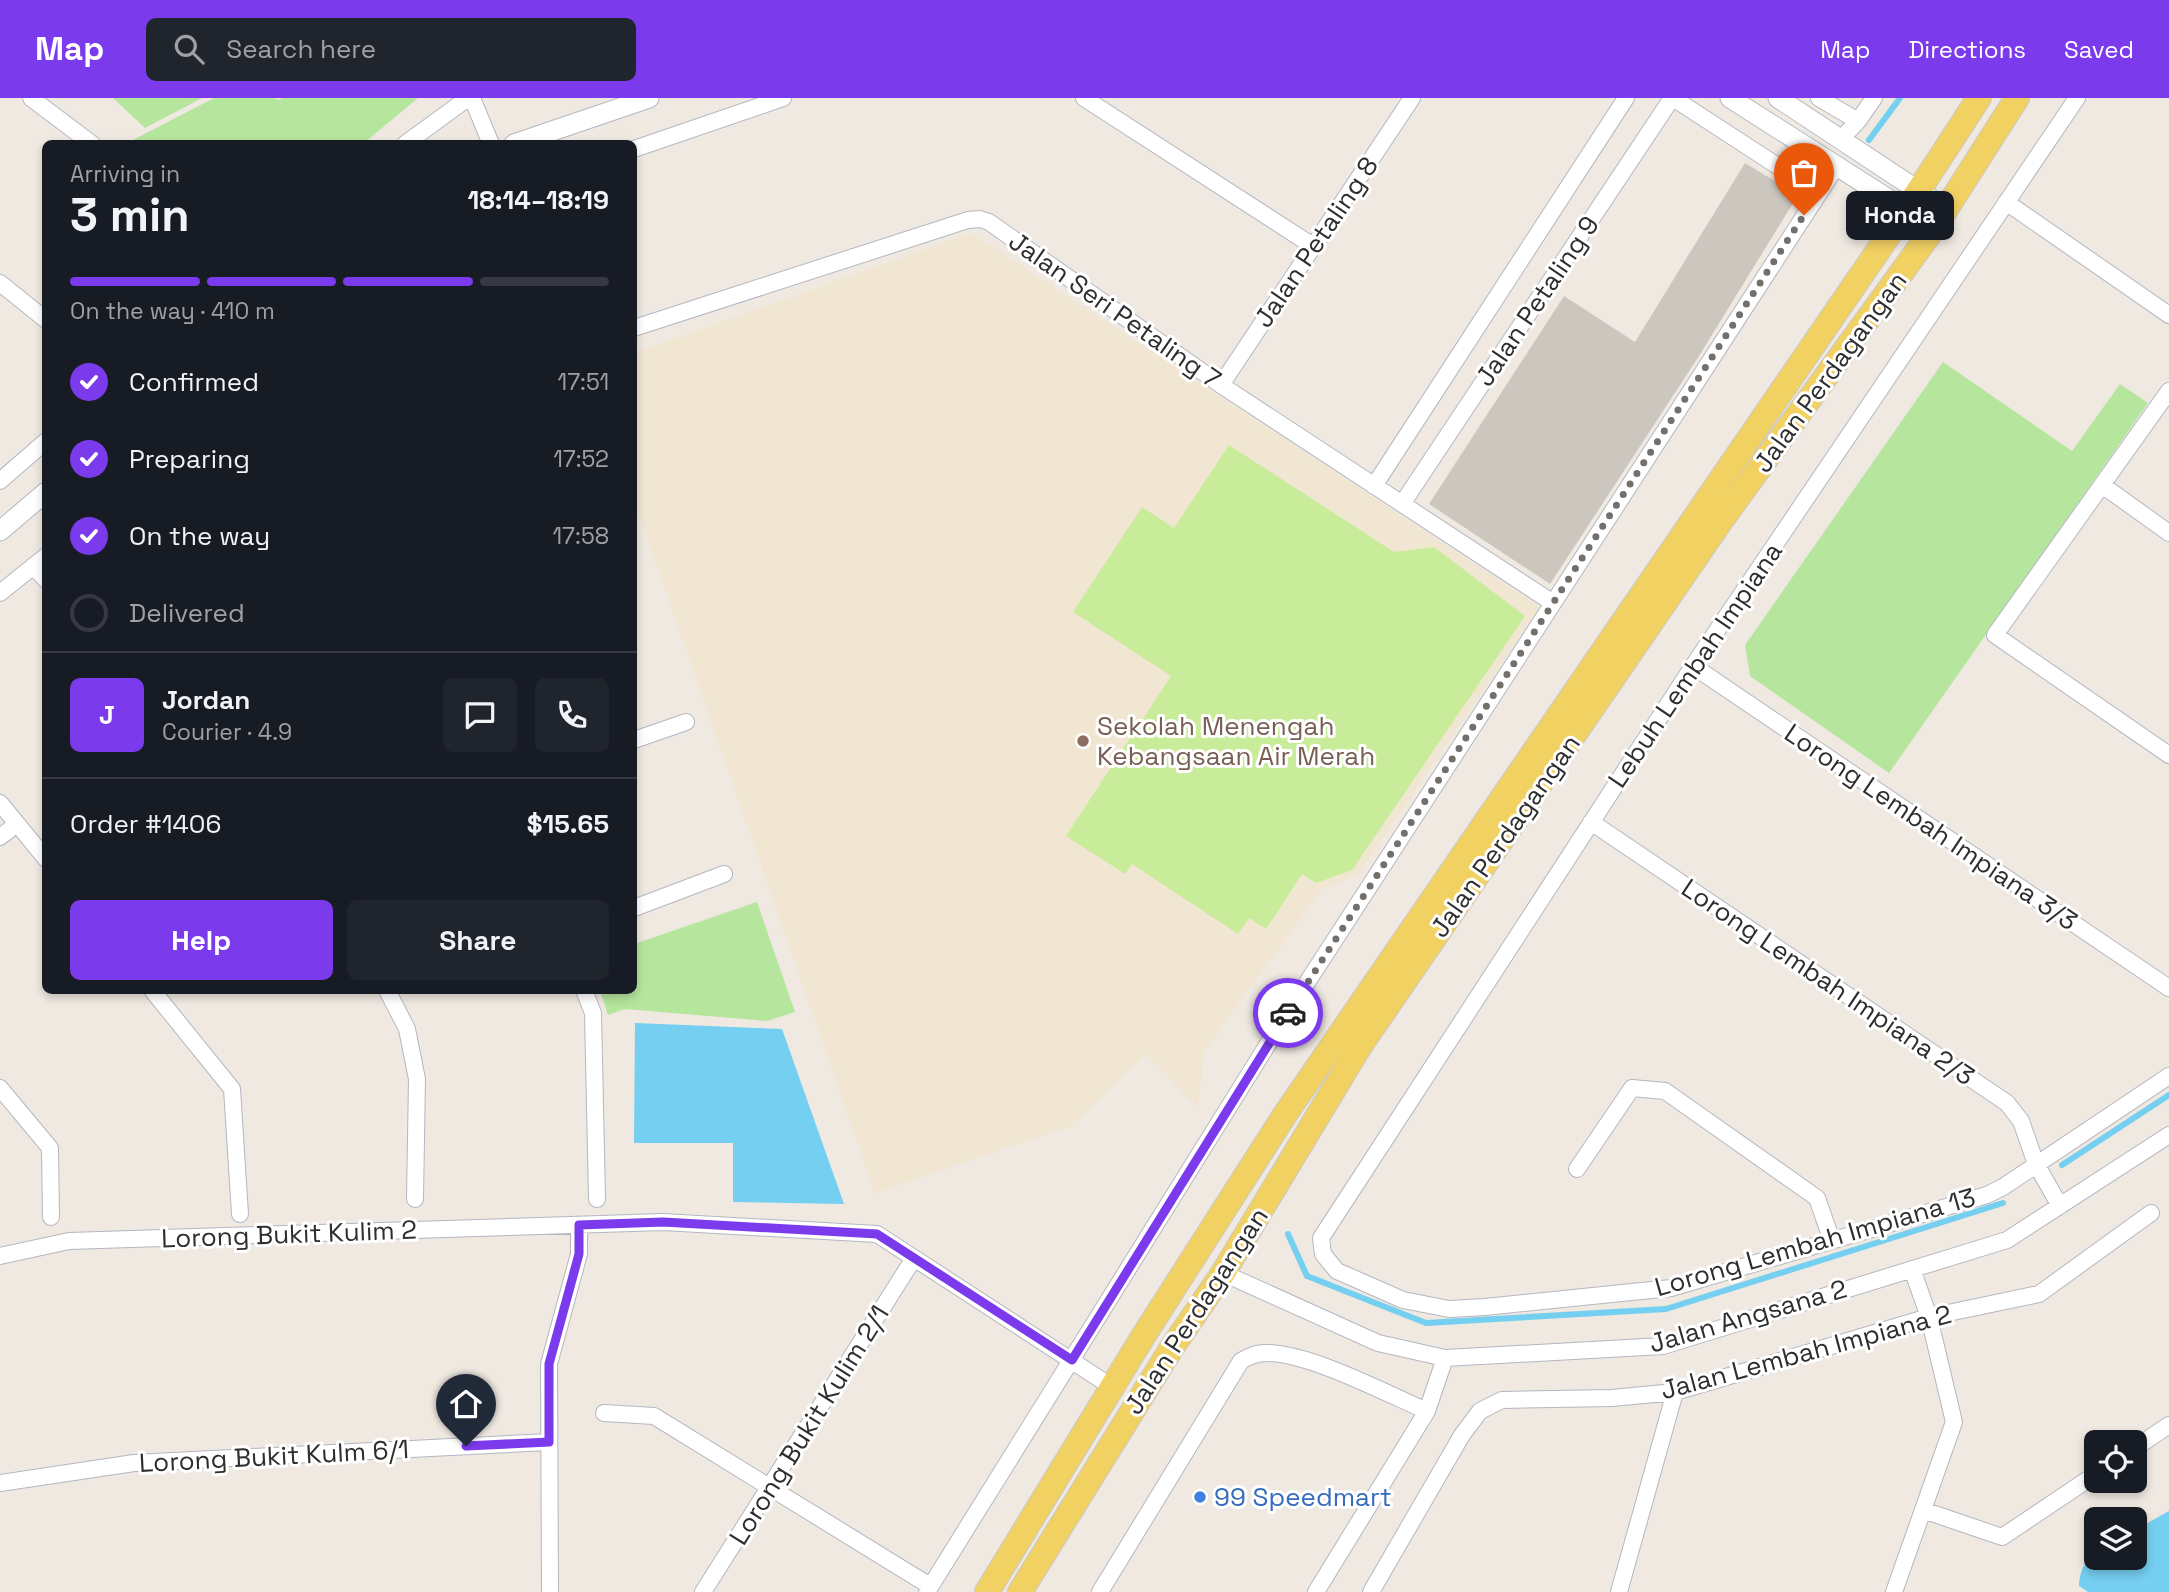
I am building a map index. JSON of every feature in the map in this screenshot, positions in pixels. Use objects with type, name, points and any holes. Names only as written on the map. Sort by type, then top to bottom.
[{"type":"main road","name":"Jalan Perdagangan","points":[[987,1592],[1112,1387],[1284,1116],[1912,200],[1979,98]]},
{"type":"main road","name":"Jalan Perdagangan","points":[[1020,1592],[1171,1349],[1223,1273],[1360,1046],[1723,518],[1940,219],[2017,98]]},
{"type":"street","points":[[32,98],[87,140]]},
{"type":"street","points":[[411,140],[470,98],[489,140]]},
{"type":"street","points":[[526,140],[649,98]]},
{"type":"street","points":[[637,148],[783,98]]},
{"type":"street","points":[[1084,98],[1313,246]]},
{"type":"street","name":"Jalan Petaling 8","points":[[1220,385],[1412,98]]},
{"type":"street","points":[[1374,486],[1626,98]]},
{"type":"street","points":[[1672,98],[1819,193]]},
{"type":"street","name":"Jalan Petaling 9","points":[[1402,504],[1672,98]]},
{"type":"street","points":[[1730,98],[1836,167],[1912,200]]},
{"type":"street","points":[[1777,98],[1840,140],[1912,200],[1940,219]]},
{"type":"street","points":[[1819,98],[1858,121]]},
{"type":"street","points":[[1840,140],[1874,98]]},
{"type":"street","name":"Lebuh Lembah Impiana","points":[[1321,1238],[1693,666],[2077,98]]},
{"type":"street","points":[[604,1413],[654,1416],[929,1589],[1286,1015],[1836,167]]},
{"type":"street","points":[[2006,202],[2169,315]]},
{"type":"street","name":"Jalan Seri Petaling 7","points":[[637,327],[968,220],[989,222],[1220,385],[1553,603]]},
{"type":"street","points":[[0,283],[42,317]]},
{"type":"street","points":[[2169,391],[1995,635],[2169,755]]},
{"type":"street","points":[[0,481],[42,444]]},
{"type":"street","points":[[2102,485],[2169,533]]},
{"type":"street","points":[[0,530],[42,495]]},
{"type":"street","points":[[0,593],[39,561]]},
{"type":"street","name":"Lorong Lembah Impiana 3/3","points":[[1693,666],[2169,988]]},
{"type":"street","points":[[637,739],[686,722]]},
{"type":"street","points":[[0,803],[42,854]]},
{"type":"street","name":"Lorong Lembah Impiana 2/3","points":[[1591,822],[2007,1103],[2021,1121],[2036,1164],[2060,1206]]},
{"type":"street","points":[[0,838],[17,824]]},
{"type":"street","points":[[637,907],[724,874]]},
{"type":"street","points":[[155,994],[232,1089],[240,1214]]},
{"type":"street","points":[[389,994],[407,1029],[417,1079],[415,1199]]},
{"type":"street","points":[[586,994],[593,1013],[597,1199]]},
{"type":"street","name":"Lorong Lembah Impiana 13","points":[[1321,1238],[1323,1254],[1337,1271],[1402,1300],[1449,1309],[1671,1288],[1987,1195],[2169,1076]]},
{"type":"street","points":[[0,1088],[50,1148],[51,1217]]},
{"type":"street","points":[[1577,1169],[1632,1088],[1665,1091],[1817,1198],[1832,1241]]},
{"type":"street","name":"Jalan Angsana 2","points":[[1223,1273],[1378,1343],[1445,1358],[1663,1346],[2007,1240],[2169,1135]]},
{"type":"street","name":"Jalan Lembah Impiana 2","points":[[1371,1592],[1462,1435],[1480,1411],[1502,1400],[1612,1398],[1675,1392],[1929,1317],[2039,1294],[2151,1213]]},
{"type":"street","name":"Lorong Bukit Kulim 2","points":[[0,1256],[69,1241],[663,1222],[877,1234],[1112,1387]]},
{"type":"street","points":[[550,1592],[549,1364],[579,1254],[579,1225]]},
{"type":"street","name":"Lorong Bukit Kulim 2/1","points":[[703,1592],[914,1258]]},
{"type":"street","points":[[1894,1592],[1954,1422],[1929,1317],[1912,1269]]},
{"type":"street","points":[[1100,1592],[1241,1361],[1251,1355],[1266,1353],[1290,1356],[1345,1375],[1427,1411]]},
{"type":"street","points":[[1316,1592],[1427,1411],[1445,1358]]},
{"type":"street","points":[[1619,1592],[1675,1392]]},
{"type":"street","points":[[2147,1440],[2169,1425]]},
{"type":"street","name":"Lorong Bukit Kulm 6/1","points":[[0,1483],[134,1463],[549,1442]]},
{"type":"street","points":[[1923,1510],[2002,1537],[2084,1482]]},
{"type":"shaded area","name":"Sekolah Menengah Kebangsaan Air Merah","points":[[971,233],[1540,607],[1358,875],[1322,889],[1204,1051],[1198,1108],[1146,1054],[1071,1126],[875,1193],[637,509],[637,352]]},
{"type":"green space","points":[[113,98],[202,98],[145,128]]},
{"type":"green space","points":[[214,98],[418,98],[368,140],[133,140]]},
{"type":"green space","points":[[1943,362],[2072,451],[2120,384],[2148,403],[1889,773],[1750,676],[1745,645]]},
{"type":"green space","points":[[1229,445],[1394,552],[1434,547],[1525,616],[1352,870],[1316,883],[1302,874],[1266,929],[1249,918],[1238,934],[1132,864],[1125,874],[1066,836],[1171,676],[1073,612],[1142,507],[1174,528]]},
{"type":"green space","points":[[757,902],[795,1012],[767,1021],[625,1009],[608,1015],[601,994],[637,994],[637,943]]},
{"type":"water","points":[[635,1023],[782,1029],[844,1204],[733,1202],[733,1143],[634,1143]]},
{"type":"water","points":[[2169,1511],[2169,1592],[2088,1592],[2079,1586],[2084,1566],[2084,1570],[2147,1570],[2147,1523]]},
{"type":"building","points":[[1745,163],[1798,195],[1699,356],[1550,584],[1429,504],[1564,296],[1635,342]]},
{"type":"waterway","points":[[1869,140],[1900,98]]},
{"type":"waterway","points":[[2062,1165],[2169,1095]]},
{"type":"waterway","points":[[1288,1234],[1307,1276],[1426,1323],[1666,1309],[2003,1203]]},
{"type":"way so far","points":[[1288,1013],[1804,215]]},
{"type":"place","name":"Honda","points":[[1804,215]]},
{"type":"place","name":"Sekolah Menengah Kebangsaan Air Merah","points":[[1083,741]]},
{"type":"place","name":"99 Speedmart","points":[[1200,1497]]},
{"type":"route","points":[[466,1446],[549,1442],[549,1364],[579,1254],[579,1225],[663,1222],[877,1234],[1072,1360],[1288,1013]]}]
